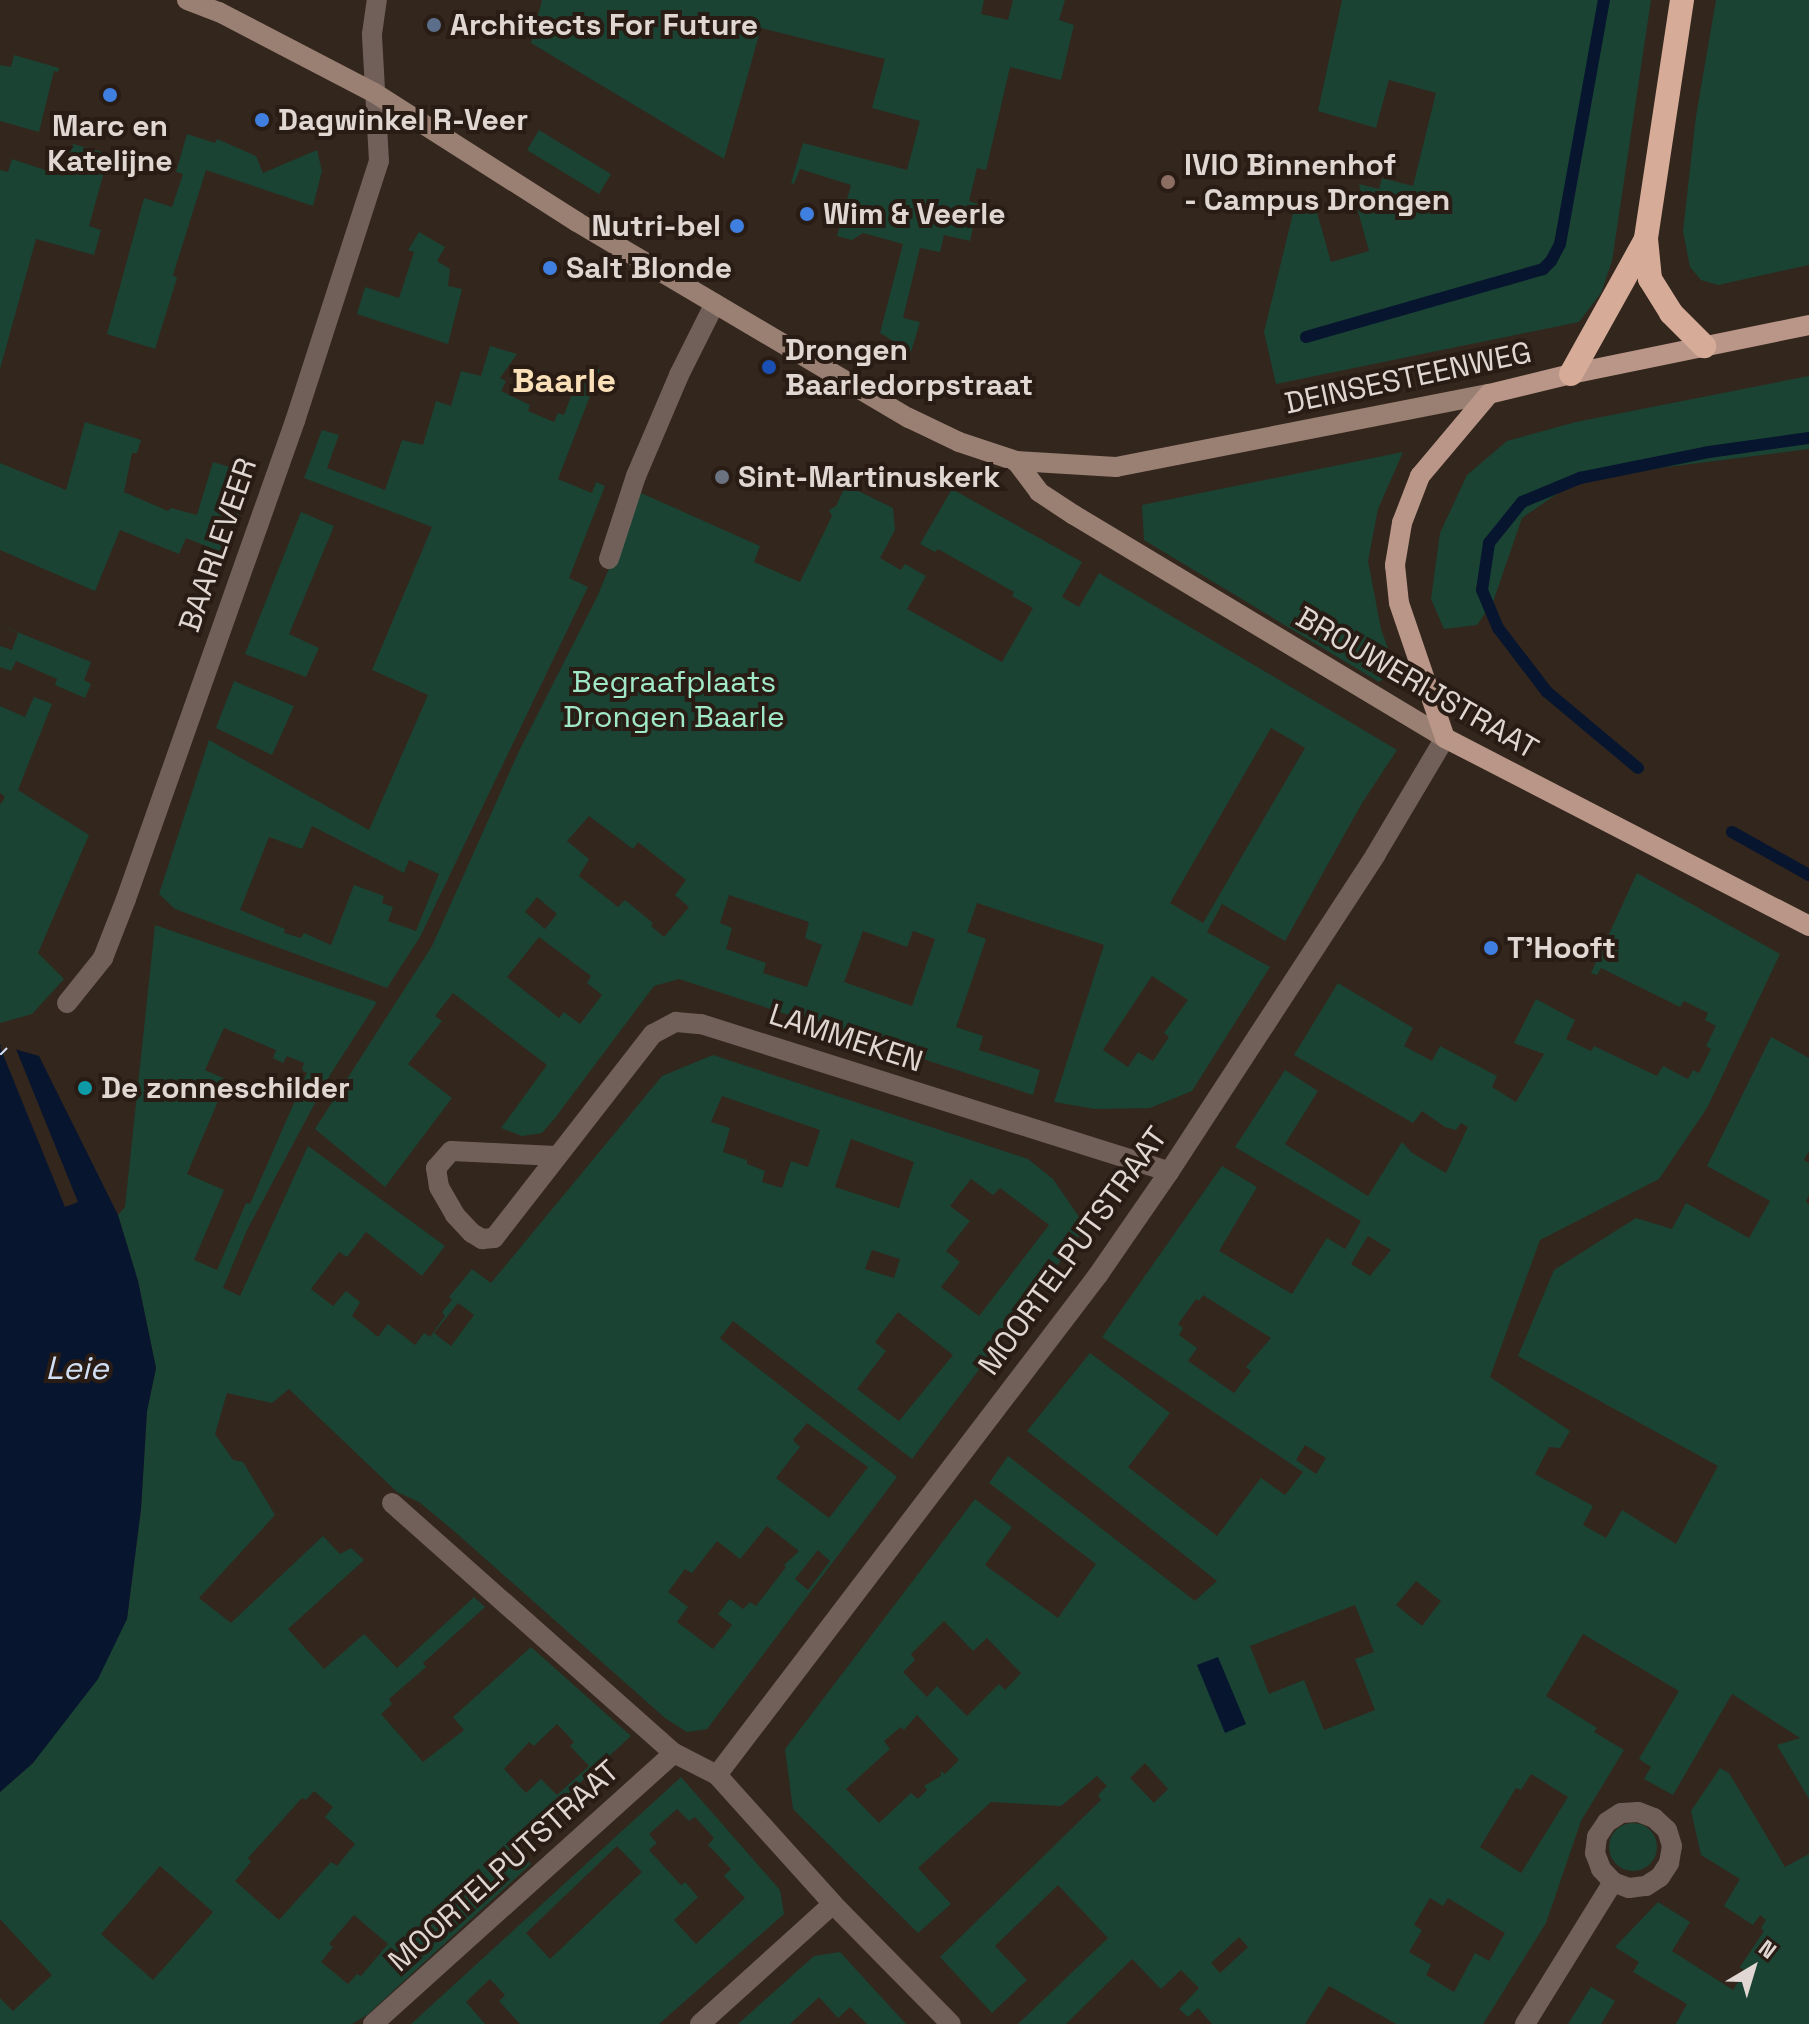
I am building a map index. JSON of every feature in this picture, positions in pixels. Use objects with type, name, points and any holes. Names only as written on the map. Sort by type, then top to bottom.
[{"type":"highway","points":[[1682,0],[1646,239],[1650,279],[1671,313],[1704,346]]},
{"type":"highway","points":[[1571,374],[1610,310],[1646,239]]},
{"type":"main road","name":"DEINSESTEENWEG","points":[[187,0],[219,12],[373,92],[577,222],[909,418],[959,442],[1016,461],[1116,467],[1489,394],[1809,325]]},
{"type":"main road","points":[[1445,738],[1399,603],[1395,565],[1402,523],[1420,476],[1489,394]]},
{"type":"main road","name":"BROUWERIJSTRAAT","points":[[1016,461],[1039,492],[1074,515],[1445,738],[1809,926]]},
{"type":"street","name":"BAARLEVEER","points":[[67,1003],[103,958],[295,421],[379,161],[372,34],[377,0]]},
{"type":"street","points":[[609,559],[648,447],[715,303]]},
{"type":"street","name":"MOORTELPUTSTRAAT","points":[[717,1775],[1098,1275],[1169,1172],[1376,854],[1445,738]]},
{"type":"street","name":"LAMMEKEN","points":[[556,1156],[451,1151],[436,1168],[439,1187],[463,1224],[489,1240],[556,1156],[653,1034],[676,1022],[701,1024],[1169,1172]]},
{"type":"street","points":[[392,1503],[674,1753],[717,1775],[833,1904],[951,2024]]},
{"type":"street","name":"MOORTELPUTSTRAAT","points":[[373,2024],[674,1753]]},
{"type":"street","points":[[1525,2024],[1613,1882]]},
{"type":"street","points":[[700,2024],[833,1904]]},
{"type":"green space","points":[[542,0],[984,0],[981,14],[1008,20],[1013,0],[1065,0],[1059,20],[1074,25],[1061,80],[1010,67],[986,170],[977,168],[969,201],[978,204],[970,241],[944,235],[940,252],[920,248],[903,318],[920,322],[911,352],[880,333],[903,244],[863,233],[852,240],[837,236],[851,185],[800,169],[794,184],[791,183],[803,143],[907,170],[920,121],[872,108],[885,59],[761,28],[724,159],[531,43]]},
{"type":"green space","points":[[1342,0],[1651,0],[1612,261],[1601,293],[1579,322],[1276,384],[1264,332],[1297,197],[1317,202],[1316,209],[1331,262],[1369,251],[1356,204],[1363,201],[1359,184],[1379,189],[1382,178],[1413,186],[1436,93],[1389,80],[1376,128],[1318,111]]},
{"type":"green space","points":[[1716,0],[1809,0],[1809,265],[1718,285],[1701,280],[1690,267],[1683,231],[1696,116]]},
{"type":"green space","points":[[14,55],[59,68],[58,72],[54,71],[39,132],[0,121],[0,65],[11,67]]},
{"type":"green space","points":[[539,130],[611,174],[599,194],[527,150]]},
{"type":"green space","points":[[187,134],[215,143],[217,139],[256,156],[263,173],[317,150],[322,171],[313,206],[206,170],[173,275],[177,278],[155,349],[107,334],[144,198],[172,207],[183,174],[176,172]]},
{"type":"green space","points":[[73,144],[109,154],[89,226],[101,230],[94,255],[36,239],[0,369],[0,170],[8,172],[12,159],[63,176]]},
{"type":"green space","points":[[419,232],[445,247],[437,261],[450,269],[448,286],[462,289],[448,344],[357,314],[365,287],[399,298],[414,252],[408,250]]},
{"type":"green space","points":[[490,346],[517,354],[500,378],[506,381],[501,391],[530,405],[528,411],[554,422],[558,413],[564,415],[579,375],[589,379],[594,367],[600,370],[558,479],[592,493],[596,482],[605,486],[569,578],[588,587],[420,937],[387,988],[175,909],[159,894],[209,740],[369,830],[428,695],[372,670],[432,527],[304,478],[322,430],[339,435],[327,468],[385,490],[402,440],[423,445],[436,401],[451,406],[461,371],[481,376]],"holes":[[[312,826],[404,873],[409,860],[439,874],[416,931],[388,921],[393,907],[382,903],[384,896],[354,885],[331,945],[304,933],[301,938],[284,933],[285,929],[240,910],[269,837],[302,849]]]},
{"type":"green space","points":[[1809,376],[1809,449],[1580,478],[1522,518],[1493,602],[1477,625],[1444,629],[1431,599],[1440,533],[1467,475],[1507,441],[1576,422]]},
{"type":"green space","points":[[85,422],[141,440],[137,453],[132,453],[124,492],[168,511],[171,508],[197,515],[213,462],[252,474],[226,554],[186,538],[179,554],[120,530],[95,591],[0,550],[0,463],[66,490]]},
{"type":"green space","points":[[1403,452],[1378,509],[1368,561],[1381,629],[1396,671],[1379,682],[1144,540],[1142,505]]},
{"type":"green space","name":"Begraafplaats Drongen Baarle","points":[[846,485],[893,508],[895,530],[880,558],[901,570],[905,564],[926,576],[907,609],[1002,662],[1033,608],[1012,596],[1014,592],[938,549],[935,552],[920,544],[952,489],[1082,562],[1062,597],[1079,607],[1099,573],[1397,750],[1362,803],[1285,941],[1222,904],[1207,932],[1270,967],[1192,1091],[1150,1108],[1095,1109],[1054,1102],[1104,945],[977,903],[967,932],[986,939],[956,1027],[983,1036],[979,1050],[1040,1070],[1033,1095],[679,979],[654,986],[542,1133],[522,1136],[501,1128],[547,1065],[453,993],[435,1016],[442,1021],[408,1064],[452,1098],[385,1187],[315,1129],[432,946],[519,751],[597,597],[641,493],[760,546],[754,562],[800,582],[832,516],[829,510],[836,506]],"holes":[[[1271,728],[1305,748],[1203,923],[1170,903]],[[589,816],[633,849],[638,842],[686,880],[675,895],[689,907],[664,937],[651,926],[653,923],[625,900],[618,907],[579,876],[589,859],[567,841]],[[729,895],[809,922],[805,938],[822,945],[807,987],[763,973],[766,963],[726,949],[732,928],[720,923]],[[537,897],[557,914],[545,929],[525,912]],[[863,931],[907,947],[913,931],[935,939],[912,1006],[844,982]],[[539,937],[591,976],[587,983],[602,995],[580,1024],[564,1012],[559,1018],[507,977]],[[1152,976],[1188,1000],[1164,1033],[1169,1037],[1153,1061],[1138,1052],[1128,1067],[1103,1050]]]},
{"type":"green space","points":[[301,512],[334,526],[289,634],[319,648],[306,677],[245,654]]},
{"type":"green space","points":[[0,625],[91,662],[84,680],[91,684],[85,698],[55,685],[57,679],[16,661],[11,671],[0,667],[0,646],[12,650],[18,633]]},
{"type":"green space","points":[[234,681],[294,706],[272,755],[216,728]]},
{"type":"green space","points":[[34,697],[52,704],[18,790],[89,835],[38,953],[64,979],[32,1014],[0,1023],[0,805],[5,797],[0,793],[0,706],[25,717]]},
{"type":"green space","points":[[1637,873],[1780,954],[1707,1108],[1659,1179],[1540,1240],[1490,1377],[1570,1431],[1560,1448],[1549,1447],[1535,1474],[1593,1506],[1583,1525],[1606,1538],[1622,1510],[1676,1544],[1718,1466],[1518,1356],[1554,1270],[1636,1218],[1672,1229],[1686,1203],[1749,1238],[1770,1201],[1707,1166],[1771,1037],[1809,1058],[1809,1151],[1804,1160],[1809,1163],[1809,1195],[1806,1202],[1809,1204],[1809,1799],[1777,1745],[1800,1738],[1732,1694],[1673,1795],[1644,1779],[1651,1767],[1639,1759],[1679,1691],[1583,1634],[1546,1696],[1597,1728],[1594,1732],[1624,1750],[1581,1821],[1546,1923],[1483,2024],[1396,2024],[1329,1986],[1305,2024],[1212,2024],[1198,2008],[1188,2017],[1179,2009],[1199,1988],[1181,1970],[1161,1989],[1132,1959],[1066,2024],[1018,2024],[1108,1938],[1058,1885],[995,1946],[1027,1980],[992,2013],[940,1957],[1101,1800],[1098,1795],[1107,1786],[1097,1776],[1061,1806],[991,1802],[918,1868],[951,1904],[918,1933],[793,1809],[785,1749],[975,1499],[1012,1527],[985,1565],[1058,1618],[1096,1564],[989,1483],[1008,1456],[1195,1601],[1217,1581],[1027,1431],[1090,1353],[1170,1413],[1128,1467],[1217,1536],[1261,1478],[1285,1495],[1303,1472],[1102,1337],[1222,1166],[1257,1187],[1219,1251],[1292,1294],[1327,1238],[1345,1249],[1361,1221],[1235,1147],[1285,1070],[1318,1091],[1285,1144],[1368,1196],[1402,1142],[1412,1153],[1446,1173],[1468,1127],[1461,1123],[1456,1130],[1445,1127],[1422,1111],[1413,1123],[1294,1055],[1338,983],[1413,1028],[1404,1046],[1432,1061],[1440,1046],[1497,1076],[1492,1087],[1516,1102],[1544,1054],[1514,1043],[1536,999],[1575,1020],[1566,1039],[1591,1051],[1594,1046],[1657,1076],[1663,1066],[1688,1079],[1693,1070],[1699,1073],[1711,1049],[1706,1046],[1716,1026],[1705,1020],[1708,1013],[1684,1001],[1680,1007],[1601,968],[1597,975],[1591,973]],"holes":[[[1368,1236],[1391,1250],[1370,1276],[1351,1264]],[[1203,1295],[1271,1338],[1246,1367],[1251,1371],[1234,1393],[1188,1361],[1197,1348],[1179,1335],[1183,1328],[1178,1324],[1196,1299],[1199,1301]],[[1305,1445],[1326,1458],[1316,1474],[1296,1460]],[[1416,1581],[1441,1601],[1422,1626],[1396,1605]],[[1355,1605],[1374,1652],[1355,1659],[1375,1710],[1324,1730],[1304,1680],[1269,1694],[1250,1646]],[[944,1621],[973,1651],[987,1638],[1021,1673],[1005,1690],[999,1684],[967,1716],[937,1686],[927,1697],[903,1672],[915,1660],[911,1654]],[[917,1715],[959,1760],[945,1774],[941,1771],[941,1776],[924,1786],[927,1790],[918,1799],[911,1793],[879,1823],[846,1789],[890,1749],[884,1741],[901,1727],[904,1730]],[[1145,1763],[1168,1789],[1154,1803],[1130,1778]],[[1531,1774],[1568,1797],[1521,1873],[1480,1847],[1516,1788],[1521,1790]],[[1430,1898],[1443,1906],[1448,1898],[1505,1933],[1489,1961],[1475,1953],[1454,1992],[1426,1975],[1431,1965],[1409,1952],[1422,1930],[1414,1925]],[[1239,1937],[1248,1947],[1220,1973],[1211,1963]]]},
{"type":"green space","points":[[155,925],[377,1002],[330,1075],[247,1230],[223,1288],[240,1296],[308,1146],[445,1246],[422,1276],[366,1232],[347,1257],[339,1252],[311,1289],[333,1306],[346,1291],[360,1302],[352,1316],[378,1337],[388,1324],[415,1345],[424,1333],[430,1337],[445,1316],[442,1312],[452,1300],[449,1297],[472,1269],[491,1283],[662,1076],[713,1055],[1028,1159],[1053,1179],[1086,1227],[912,1459],[733,1321],[720,1338],[897,1477],[707,1729],[687,1732],[665,1718],[454,1531],[419,1502],[397,1492],[289,1389],[272,1403],[227,1393],[215,1434],[233,1460],[243,1462],[275,1515],[199,1598],[231,1623],[323,1536],[340,1554],[351,1548],[364,1560],[288,1629],[324,1669],[364,1634],[397,1668],[474,1597],[485,1607],[423,1663],[426,1667],[389,1699],[392,1704],[381,1714],[423,1762],[464,1730],[453,1717],[531,1647],[631,1736],[546,1814],[542,1811],[510,1841],[513,1846],[504,1855],[513,1865],[523,1857],[531,1864],[367,2015],[352,2024],[0,2024],[0,1998],[13,2011],[52,1975],[0,1919],[0,1792],[33,1763],[127,1619],[141,1509],[147,1411],[156,1368],[138,1281],[118,1215],[125,1207]],"holes":[[[224,1028],[276,1050],[273,1058],[283,1063],[287,1056],[304,1063],[302,1070],[307,1073],[250,1204],[246,1203],[217,1270],[194,1260],[224,1190],[187,1174],[227,1080],[205,1070]],[[722,1096],[820,1130],[808,1167],[791,1161],[782,1188],[762,1182],[765,1171],[747,1164],[747,1160],[723,1152],[730,1128],[711,1122]],[[851,1139],[914,1162],[899,1208],[835,1187]],[[971,1179],[993,1195],[1000,1188],[1049,1225],[979,1316],[941,1287],[960,1262],[946,1251],[970,1221],[950,1206]],[[872,1250],[900,1259],[894,1278],[865,1269]],[[458,1303],[474,1315],[451,1346],[434,1333]],[[898,1312],[953,1355],[899,1421],[857,1389],[886,1351],[875,1342]],[[807,1423],[868,1467],[829,1518],[776,1478],[800,1447],[793,1440]],[[767,1526],[799,1551],[784,1565],[786,1567],[756,1606],[750,1602],[743,1609],[730,1599],[718,1614],[732,1625],[713,1649],[677,1622],[688,1607],[668,1592],[685,1569],[692,1573],[717,1541],[740,1559]],[[818,1550],[830,1561],[808,1590],[795,1579]],[[557,1724],[574,1742],[570,1746],[589,1766],[557,1795],[541,1779],[526,1793],[504,1769],[529,1742],[534,1746]],[[314,1791],[333,1807],[325,1817],[355,1844],[337,1866],[331,1862],[279,1920],[235,1881],[251,1862],[248,1858],[302,1798],[306,1800]],[[160,1866],[213,1912],[153,1980],[101,1934]],[[354,1915],[388,1944],[361,1976],[357,1974],[348,1984],[321,1962],[333,1947],[329,1944]]]},
{"type":"green space","points":[[1720,1768],[1729,1773],[1785,1867],[1809,1854],[1809,2024],[1676,2024],[1687,2004],[1633,1972],[1639,1962],[1615,1947],[1658,1902],[1690,1922],[1672,1951],[1733,1990],[1745,1971],[1740,1967],[1764,1931],[1761,1928],[1766,1920],[1760,1915],[1753,1925],[1724,1906],[1740,1879],[1701,1855],[1691,1811]]},
{"type":"green space","points":[[681,1777],[780,1890],[784,1914],[659,2024],[520,2024],[499,2001],[505,1995],[490,1979],[466,2002],[485,2024],[411,2024]],"holes":[[[677,1809],[689,1821],[695,1817],[714,1838],[708,1845],[731,1869],[724,1876],[745,1898],[696,1944],[674,1920],[698,1897],[685,1882],[681,1885],[649,1850],[657,1843],[649,1834]],[[617,1846],[642,1872],[550,1959],[526,1933]]]},
{"type":"green space","points":[[1633,1823],[1650,1830],[1657,1847],[1650,1864],[1633,1871],[1616,1864],[1609,1847],[1616,1830]]},
{"type":"green space","points":[[840,1952],[906,2024],[867,2024],[850,2007],[838,2018],[819,1997],[790,2024],[738,2024],[814,1956]]},
{"type":"green space","points":[[1591,1987],[1615,2001],[1601,2024],[1568,2024]]},
{"type":"water","name":"Leie","points":[[0,1045],[39,1056],[118,1215],[138,1281],[156,1368],[147,1411],[141,1509],[127,1619],[98,1679],[33,1763],[0,1792]]},
{"type":"water","points":[[1218,1657],[1246,1724],[1225,1733],[1197,1665]]},
{"type":"pier","points":[[6,1042],[21,1047],[16,1049],[78,1202],[65,1207],[0,1047]]},
{"type":"waterway","points":[[1306,337],[1543,269],[1551,261],[1560,244],[1604,0]]},
{"type":"waterway","points":[[1638,768],[1547,692],[1498,628],[1482,590],[1489,543],[1522,502],[1580,478],[1709,452],[1809,438]]},
{"type":"waterway","points":[[1732,832],[1809,875]]},
{"type":"ferry route","points":[[0,1055],[7,1048]]},
{"type":"place","name":"Architects For Future","points":[[434,25]]},
{"type":"place","name":"Marc en Katelijne","points":[[110,95]]},
{"type":"place","name":"Dagwinkel R-Veer","points":[[262,120]]},
{"type":"place","name":"IVIO Binnenhof - Campus Drongen","points":[[1168,182]]},
{"type":"place","name":"Wim & Veerle","points":[[807,214]]},
{"type":"place","name":"Nutri-bel","points":[[737,226]]},
{"type":"place","name":"Salt Blonde","points":[[550,268]]},
{"type":"place","name":"Drongen Baarledorpstraat","points":[[769,367]]},
{"type":"place","name":"Sint-Martinuskerk","points":[[722,477]]},
{"type":"place","name":"T'Hooft","points":[[1491,948]]},
{"type":"place","name":"De zonneschilder","points":[[85,1088]]},
{"type":"district","name":"Baarle","points":[[564,381]]}]
